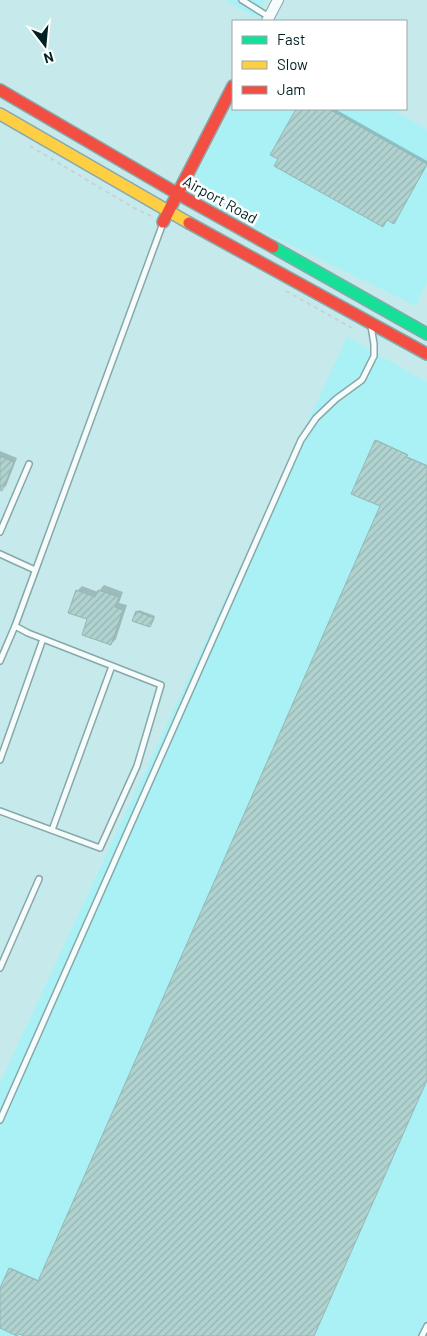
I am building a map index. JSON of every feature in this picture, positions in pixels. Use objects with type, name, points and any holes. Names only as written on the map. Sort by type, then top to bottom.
[{"type":"main road","points":[[170,208],[232,88]]},
{"type":"main road","name":"Airport Road","points":[[0,90],[170,208],[427,334]]},
{"type":"main road","name":"Airport Road","points":[[0,114],[427,354]]},
{"type":"street","points":[[268,19],[278,0]]},
{"type":"lane","points":[[242,0],[268,19]]},
{"type":"lane","points":[[0,661],[15,626],[170,208]]},
{"type":"lane","points":[[0,1120],[301,440],[316,418],[336,399],[362,380],[374,356],[370,323]]},
{"type":"lane","points":[[0,532],[29,464]]},
{"type":"lane","points":[[0,554],[35,570]]},
{"type":"lane","points":[[0,811],[100,848],[137,766],[161,685],[43,639],[15,626]]},
{"type":"lane","points":[[0,760],[43,639]]},
{"type":"lane","points":[[52,830],[112,666]]},
{"type":"lane","points":[[0,968],[39,879]]},
{"type":"lane","points":[[422,1336],[427,1326]]},
{"type":"shaded area","points":[[225,0],[265,0],[256,18]]},
{"type":"shaded area","points":[[232,106],[232,110],[392,110],[427,129],[427,281],[416,306],[207,204],[200,195],[197,173]]},
{"type":"shaded area","points":[[347,337],[427,382],[427,1336],[0,1336],[0,1083]]},
{"type":"building","points":[[295,110],[331,110],[427,164],[394,224],[387,220],[383,227],[274,166],[278,159],[270,155]]},
{"type":"building","points":[[375,440],[427,466],[427,1080],[314,1336],[24,1336],[19,1334],[17,1336],[0,1328],[0,1288],[9,1268],[38,1281],[380,506],[351,494]]},
{"type":"building","points":[[0,456],[14,462],[2,491],[0,490]]},
{"type":"building","points":[[76,590],[95,597],[98,590],[119,597],[115,607],[123,610],[111,645],[82,635],[87,619],[68,613]]},
{"type":"building","points":[[136,611],[154,618],[150,627],[132,621]]},
{"type":"traffic: fast","points":[[273,247],[427,334]]},
{"type":"traffic: slow","points":[[0,114],[189,223]]},
{"type":"traffic: jam","points":[[163,222],[232,88]]},
{"type":"traffic: jam","points":[[0,90],[273,247]]},
{"type":"traffic: jam","points":[[189,223],[427,354]]}]
